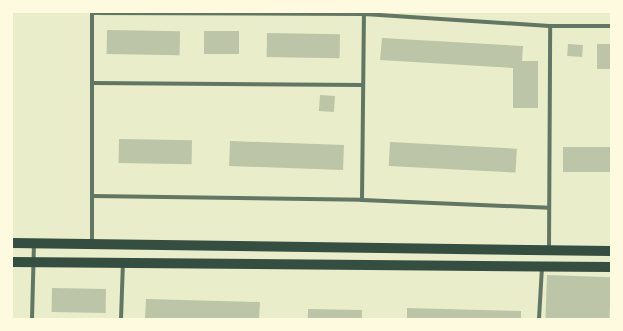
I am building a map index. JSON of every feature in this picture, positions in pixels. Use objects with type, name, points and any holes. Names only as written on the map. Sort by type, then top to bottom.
[{"type":"main road","points":[[12,243],[611,252]]},
{"type":"main road","points":[[12,262],[611,267]]},
{"type":"street","points":[[92,244],[92,13],[364,14],[550,26],[611,26]]},
{"type":"street","points":[[362,200],[364,14]]},
{"type":"street","points":[[549,251],[550,26]]},
{"type":"street","points":[[92,83],[363,85]]},
{"type":"street","points":[[92,196],[362,200],[549,208]]},
{"type":"street","points":[[32,319],[34,244]]},
{"type":"street","points":[[121,319],[123,263]]},
{"type":"street","points":[[539,319],[542,266]]},
{"type":"building","points":[[107,30],[180,31],[180,55],[107,54]]},
{"type":"building","points":[[204,31],[239,31],[239,54],[204,54]]},
{"type":"building","points":[[267,33],[340,34],[340,58],[267,57]]},
{"type":"building","points":[[382,38],[523,46],[522,61],[538,61],[538,108],[513,108],[513,68],[380,60]]},
{"type":"building","points":[[568,44],[583,45],[582,57],[567,56]]},
{"type":"building","points":[[597,44],[611,44],[611,69],[597,69]]},
{"type":"building","points":[[320,95],[335,96],[334,112],[319,111]]},
{"type":"building","points":[[119,139],[192,140],[192,164],[119,163]]},
{"type":"building","points":[[230,141],[344,145],[343,170],[229,166]]},
{"type":"building","points":[[390,142],[517,149],[516,173],[389,166]]},
{"type":"building","points":[[563,147],[611,147],[611,172],[563,172]]},
{"type":"building","points":[[547,275],[611,277],[610,319],[545,319]]},
{"type":"building","points":[[52,288],[106,289],[106,313],[52,312]]},
{"type":"building","points":[[146,299],[260,302],[259,319],[145,319]]},
{"type":"building","points":[[407,308],[521,311],[521,319],[407,319]]},
{"type":"building","points":[[308,309],[362,310],[362,319],[308,319]]}]
